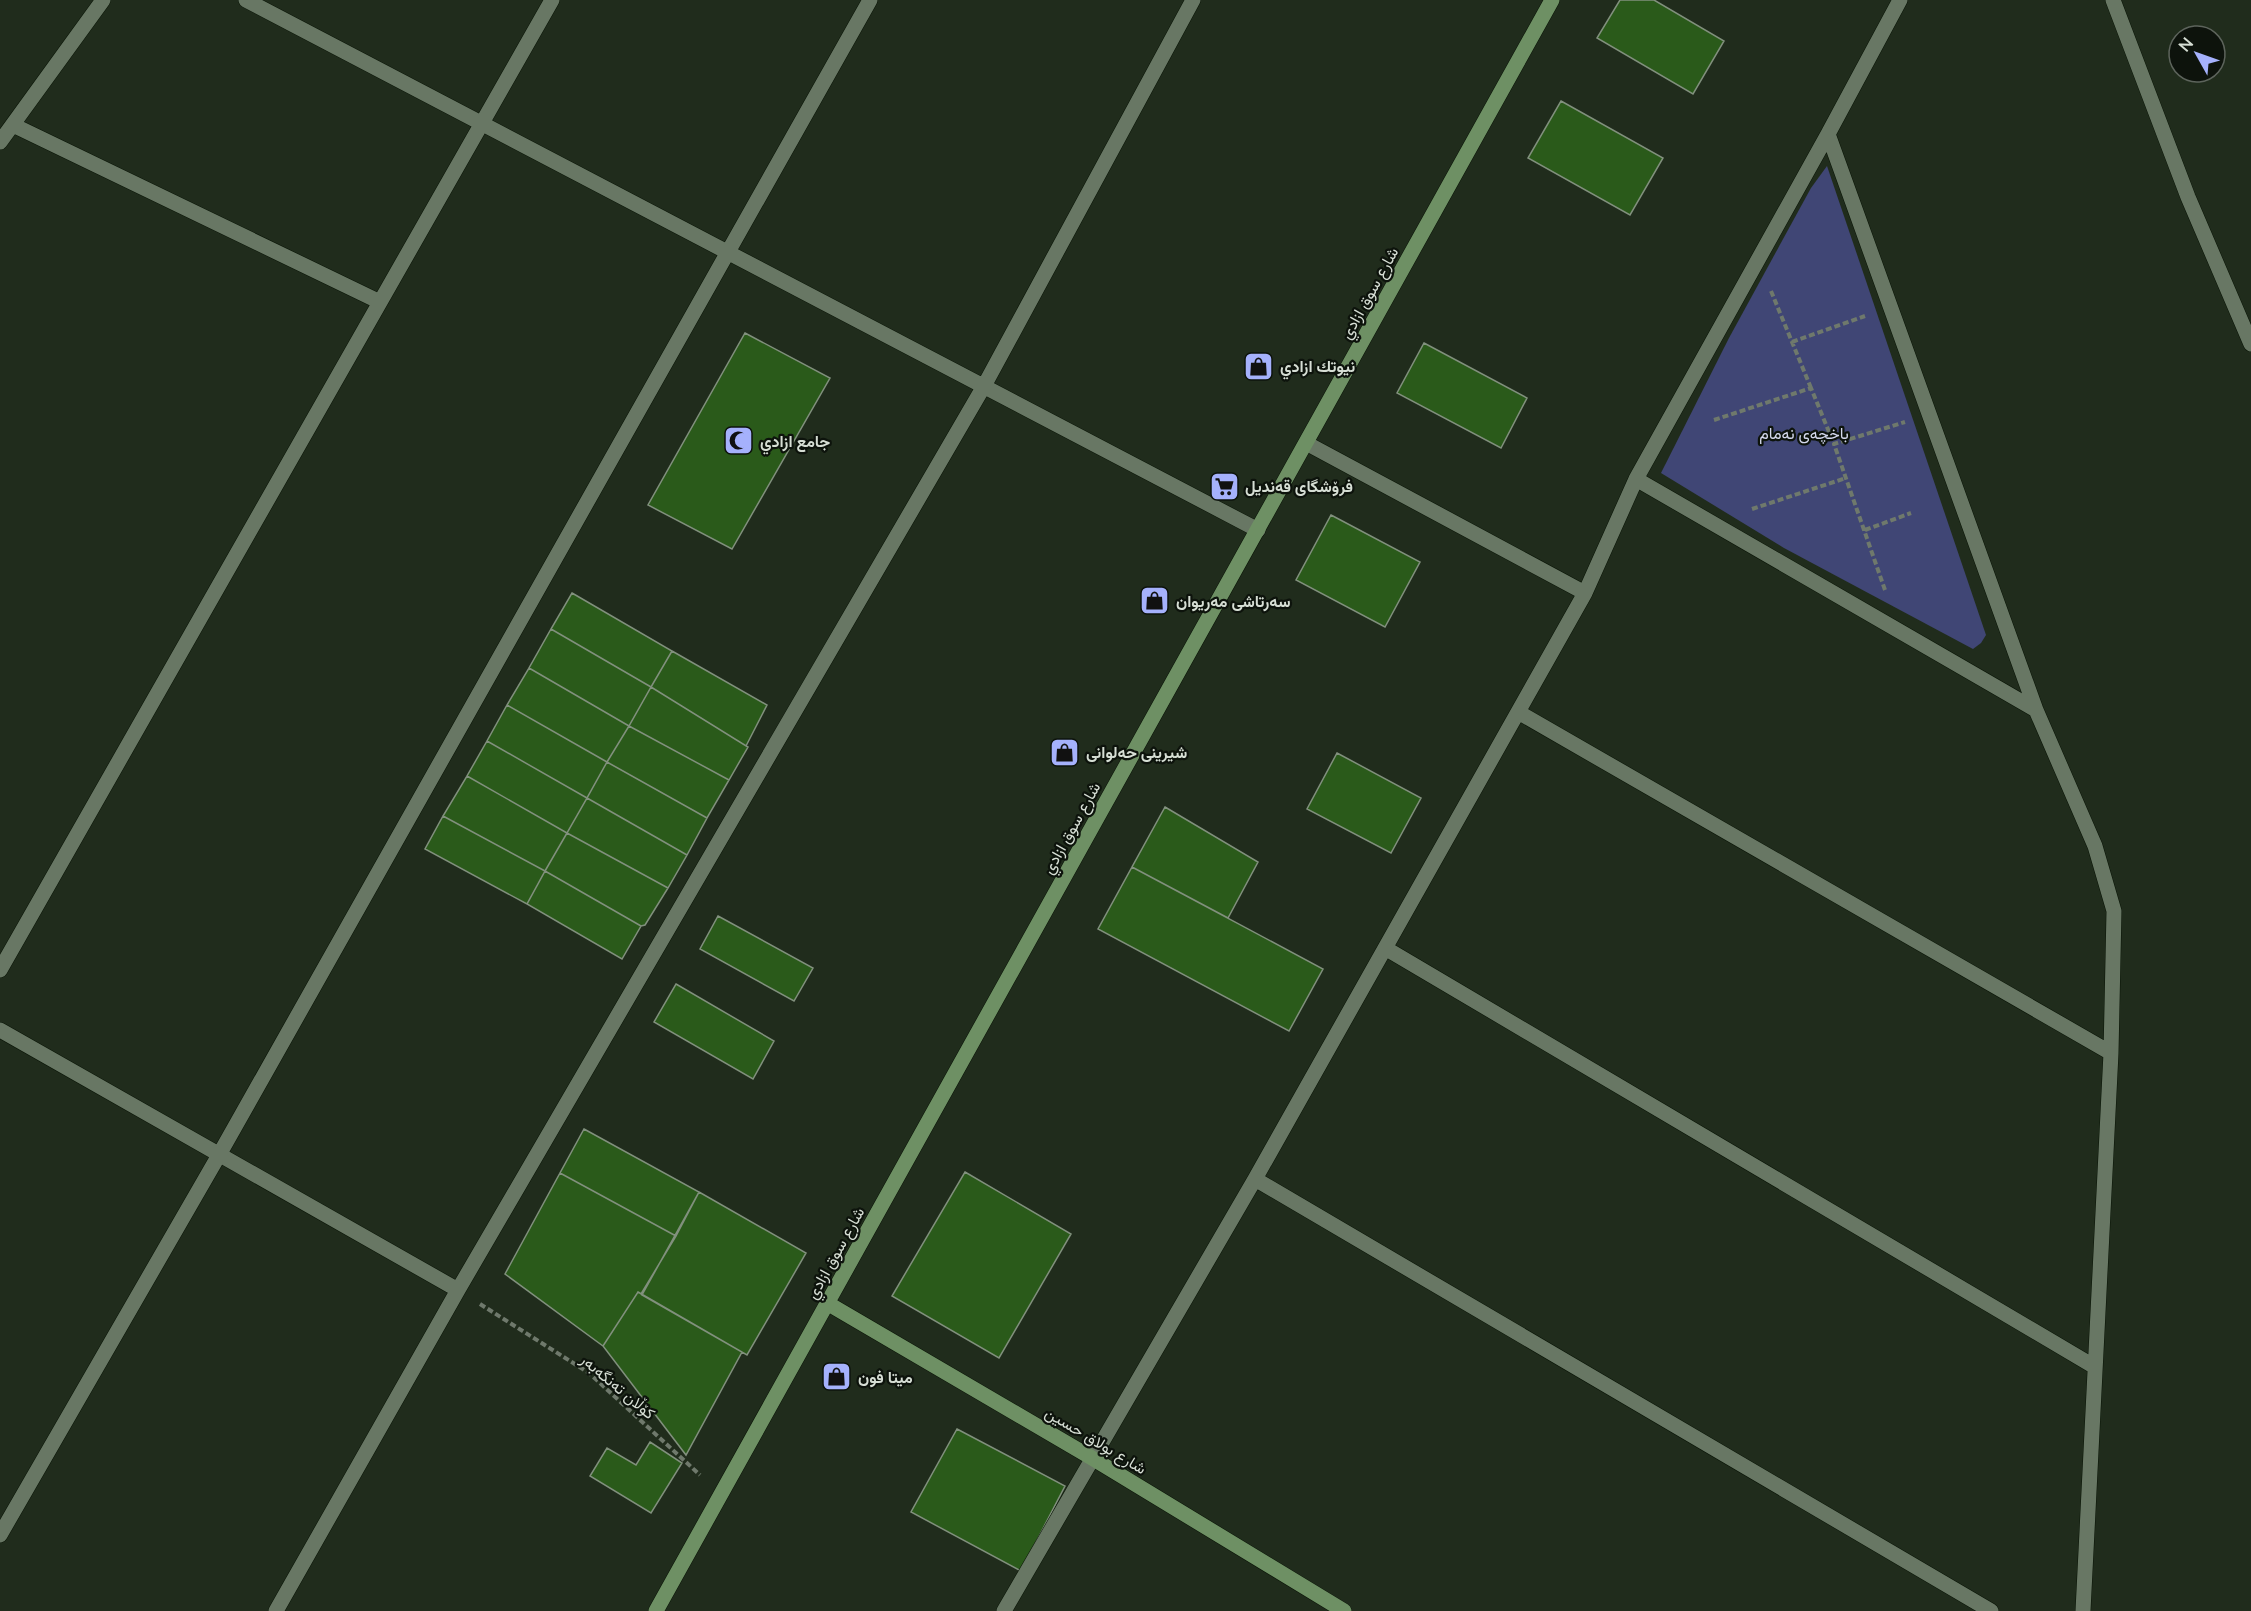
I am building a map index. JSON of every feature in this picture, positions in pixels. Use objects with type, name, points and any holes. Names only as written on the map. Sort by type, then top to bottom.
[{"type":"street","points":[[0,142],[103,0]]},
{"type":"street","points":[[246,0],[1257,530]]},
{"type":"street","points":[[0,970],[552,0]]},
{"type":"street","points":[[0,1535],[219,1155],[870,0]]},
{"type":"street","points":[[276,1611],[458,1290],[984,386],[1193,0]]},
{"type":"street","name":"شارع سوق ازادي","points":[[656,1611],[1552,0]]},
{"type":"street","points":[[1004,1611],[1255,1179],[1585,593],[1636,479],[1900,0]]},
{"type":"street","points":[[2113,0],[2188,197],[2251,344]]},
{"type":"street","points":[[13,125],[380,302]]},
{"type":"street","points":[[1828,134],[2036,710],[2095,846],[2114,911],[2111,1053],[2083,1611]]},
{"type":"street","points":[[1306,443],[1585,593]]},
{"type":"street","points":[[1636,479],[2036,710]]},
{"type":"street","points":[[1518,712],[2111,1053]]},
{"type":"street","points":[[1386,948],[2095,1367]]},
{"type":"street","points":[[0,1030],[458,1290]]},
{"type":"street","points":[[1255,1179],[1991,1611]]},
{"type":"street","name":"شارع بولاق حسين","points":[[828,1303],[1092,1458],[1344,1611]]},
{"type":"path","points":[[1771,290],[1834,444],[1886,592]]},
{"type":"path","points":[[1792,342],[1865,316]]},
{"type":"path","points":[[1714,420],[1811,388]]},
{"type":"path","points":[[1834,444],[1907,422]]},
{"type":"path","points":[[1752,509],[1846,478]]},
{"type":"path","points":[[1865,530],[1911,513]]},
{"type":"path","name":"کۆڵان تەنگەبەر","points":[[458,1290],[589,1373],[720,1495]]},
{"type":"green space","name":"باخچەی نەمام","points":[[1827,166],[1986,635],[1973,649],[1784,548],[1661,473],[1729,338],[1811,188]]},
{"type":"building","points":[[1620,0],[1654,0],[1724,41],[1693,94],[1597,38]]},
{"type":"building","points":[[1561,101],[1663,158],[1630,215],[1528,158]]},
{"type":"building","name":"جامع ازادي","points":[[745,333],[830,378],[732,549],[648,505]]},
{"type":"building","points":[[1424,343],[1527,398],[1501,448],[1397,393]]},
{"type":"building","points":[[1331,515],[1420,562],[1385,627],[1296,580]]},
{"type":"building","points":[[572,593],[672,651],[651,687],[551,629]]},
{"type":"building","points":[[551,629],[651,687],[629,726],[529,668]]},
{"type":"building","points":[[672,651],[767,705],[746,746],[651,687]]},
{"type":"building","points":[[529,668],[629,726],[607,762],[507,705]]},
{"type":"building","points":[[651,687],[748,747],[729,780],[629,726]]},
{"type":"building","points":[[507,705],[607,762],[587,798],[487,741]]},
{"type":"building","points":[[629,726],[729,780],[707,818],[607,762]]},
{"type":"building","points":[[487,741],[587,798],[567,833],[467,776]]},
{"type":"building","points":[[1337,753],[1421,798],[1391,853],[1307,809]]},
{"type":"building","points":[[607,762],[707,818],[687,855],[587,798]]},
{"type":"building","points":[[467,776],[567,833],[545,871],[443,816]]},
{"type":"building","points":[[587,798],[687,855],[668,888],[567,833]]},
{"type":"building","points":[[1165,807],[1258,862],[1228,918],[1132,867]]},
{"type":"building","points":[[443,816],[545,871],[527,904],[425,849]]},
{"type":"building","points":[[567,833],[668,888],[645,925],[641,926],[545,871]]},
{"type":"building","points":[[1132,867],[1323,969],[1289,1031],[1098,929]]},
{"type":"building","points":[[545,871],[641,926],[622,959],[527,904]]},
{"type":"building","points":[[718,916],[813,968],[794,1001],[700,949]]},
{"type":"building","points":[[676,984],[774,1041],[753,1079],[654,1022]]},
{"type":"building","points":[[584,1129],[699,1192],[676,1236],[560,1173]]},
{"type":"building","points":[[965,1172],[1071,1234],[999,1358],[892,1296]]},
{"type":"building","points":[[560,1173],[676,1236],[641,1294],[638,1292],[603,1346],[505,1274]]},
{"type":"building","points":[[699,1192],[806,1253],[747,1355],[642,1295]]},
{"type":"building","points":[[638,1292],[742,1352],[686,1455],[603,1346]]},
{"type":"building","points":[[957,1429],[1065,1486],[1021,1571],[911,1512]]},
{"type":"building","points":[[650,1442],[682,1463],[651,1513],[590,1476],[607,1448],[636,1465]]},
{"type":"place","name":"نيوتك ازادي","points":[[1259,366]]},
{"type":"place","name":"جامع ازادي","points":[[739,441]]},
{"type":"place","name":"فرۆشگای قەندیل","points":[[1224,486]]},
{"type":"place","name":"سەرتاشی مەریوان","points":[[1155,601]]},
{"type":"place","name":"شیرینی حەلوانی","points":[[1065,752]]},
{"type":"place","name":"ميتا فون","points":[[837,1377]]}]
